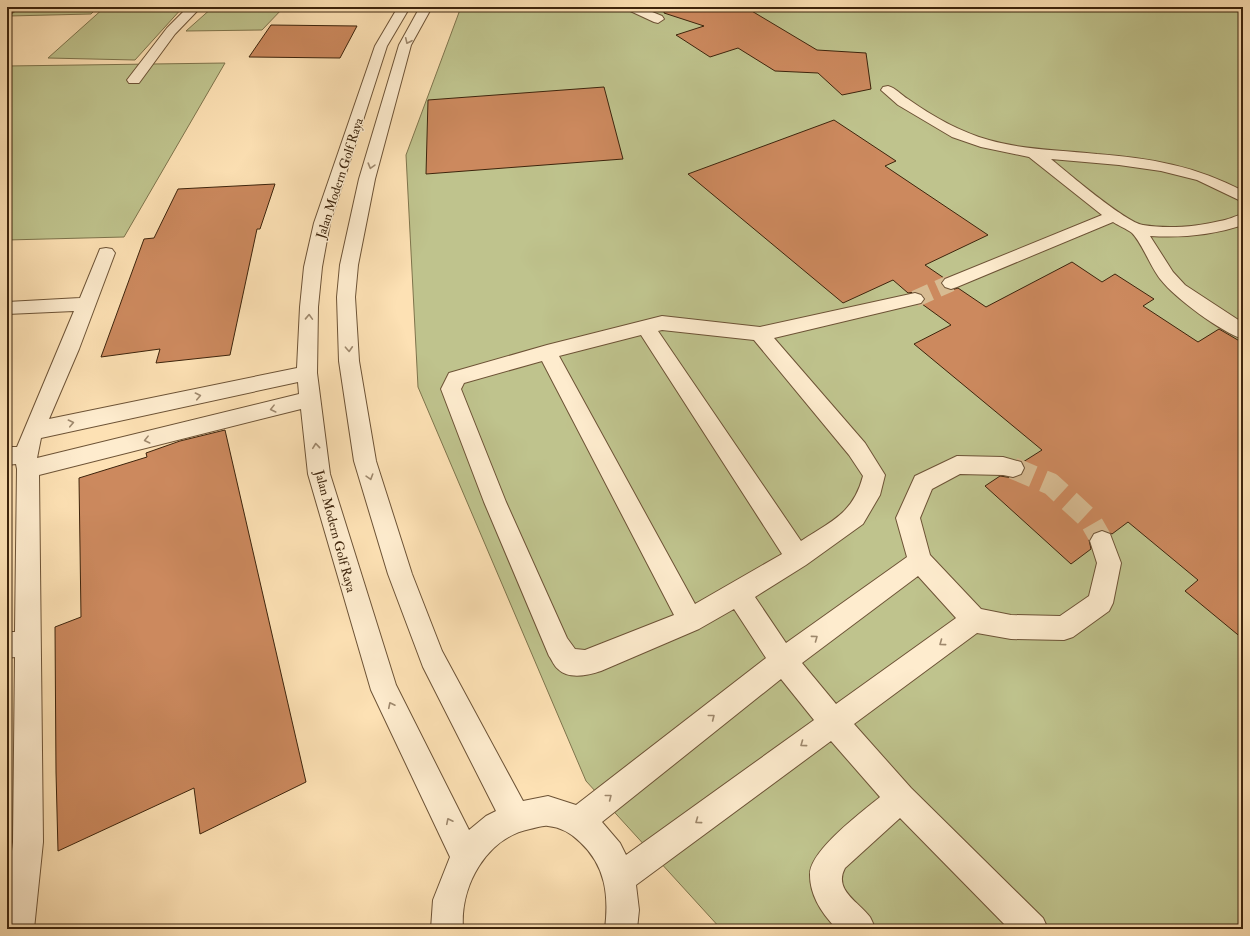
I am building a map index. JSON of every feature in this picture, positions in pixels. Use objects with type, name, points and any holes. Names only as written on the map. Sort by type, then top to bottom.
[{"type":"street","points":[[7,11],[12,7]]},
{"type":"street","points":[[134,80],[171,31],[195,7]]},
{"type":"street","name":"Jalan Modern Golf Raya","points":[[404,7],[381,46],[322,223],[313,267],[309,307],[307,373],[319,474],[384,690],[466,856]]},
{"type":"street","name":"Jalan Modern Golf Raya","points":[[426,7],[405,46],[368,179],[349,265],[346,297],[349,360],[365,461],[400,574],[432,658],[514,816]]},
{"type":"street","points":[[630,7],[658,19]]},
{"type":"street","points":[[888,90],[903,102],[957,134],[986,144],[1034,153],[1115,160],[1157,166],[1201,177],[1243,197]]},
{"type":"street","points":[[1034,153],[1114,216],[1138,230],[1175,232],[1204,229],[1223,226],[1243,219]]},
{"type":"street","points":[[951,283],[1114,216]]},
{"type":"street","points":[[1138,230],[1167,276],[1179,289],[1209,311],[1243,332]]},
{"type":"street","points":[[18,929],[20,923],[28,842],[17,644],[20,460],[69,349],[106,253]]},
{"type":"street","points":[[760,334],[857,449],[874,475],[869,495],[855,518],[798,557],[738,594],[690,620],[586,663],[568,660],[558,647],[495,502],[451,390],[456,378],[464,374],[547,352],[667,323],[760,334],[915,299]]},
{"type":"street","points":[[7,308],[86,304]]},
{"type":"street","points":[[646,328],[798,557]]},
{"type":"street","points":[[547,352],[690,620]]},
{"type":"street","points":[[33,431],[307,373]]},
{"type":"street","points":[[20,460],[311,399]]},
{"type":"street","points":[[1013,468],[1004,466],[957,465],[923,483],[908,518],[920,562],[974,620],[1011,627],[1064,628],[1100,603],[1109,563],[1102,541]]},
{"type":"street","points":[[578,821],[783,661],[920,562]]},
{"type":"street","points":[[738,594],[783,661],[832,722],[901,798],[1032,929]]},
{"type":"street","points":[[620,878],[832,722],[974,620]]},
{"type":"street","points":[[859,929],[841,910],[829,893],[825,874],[834,857],[901,798]]},
{"type":"street","points":[[441,927],[452,888],[466,856],[488,832],[514,816],[547,811],[578,821],[604,844],[620,878],[624,912],[621,929]]},
{"type":"green space","points":[[21,7],[98,7],[91,14],[9,16]]},
{"type":"green space","points":[[105,7],[183,7],[135,60],[48,58]]},
{"type":"green space","points":[[213,7],[284,7],[262,30],[186,31]]},
{"type":"green space","points":[[461,7],[1243,7],[1243,929],[721,929],[586,781],[418,387],[406,155]]},
{"type":"green space","points":[[225,63],[124,237],[7,240],[7,66]]},
{"type":"building","points":[[665,7],[745,7],[817,50],[866,53],[871,89],[842,95],[818,73],[775,71],[738,48],[710,57],[676,35],[704,26],[664,13]]},
{"type":"building","points":[[271,25],[357,26],[340,58],[249,57]]},
{"type":"building","points":[[604,87],[623,159],[426,174],[428,100]]},
{"type":"building","points":[[834,120],[896,161],[885,166],[988,235],[925,265],[944,278],[940,283],[945,288],[951,290],[958,288],[986,307],[1072,262],[1102,282],[1115,274],[1154,299],[1143,306],[1198,342],[1219,329],[1243,343],[1243,639],[1185,591],[1198,580],[1128,522],[1112,534],[1103,530],[1093,533],[1089,540],[1091,549],[1071,564],[985,486],[1000,476],[1013,478],[1022,475],[1025,469],[1023,462],[1042,450],[914,344],[951,325],[922,304],[926,299],[922,294],[915,292],[908,293],[893,280],[843,303],[688,174]]},
{"type":"building","points":[[275,184],[260,229],[257,229],[230,355],[156,363],[160,349],[101,357],[144,239],[154,238],[178,189]]},
{"type":"building","points":[[225,430],[306,782],[200,834],[194,788],[58,851],[55,627],[81,617],[79,478],[147,457],[146,453],[180,441]]},
{"type":"tunnel","points":[[915,299],[951,283]]},
{"type":"tunnel","points":[[1013,468],[1051,484],[1090,520],[1102,541]]}]
